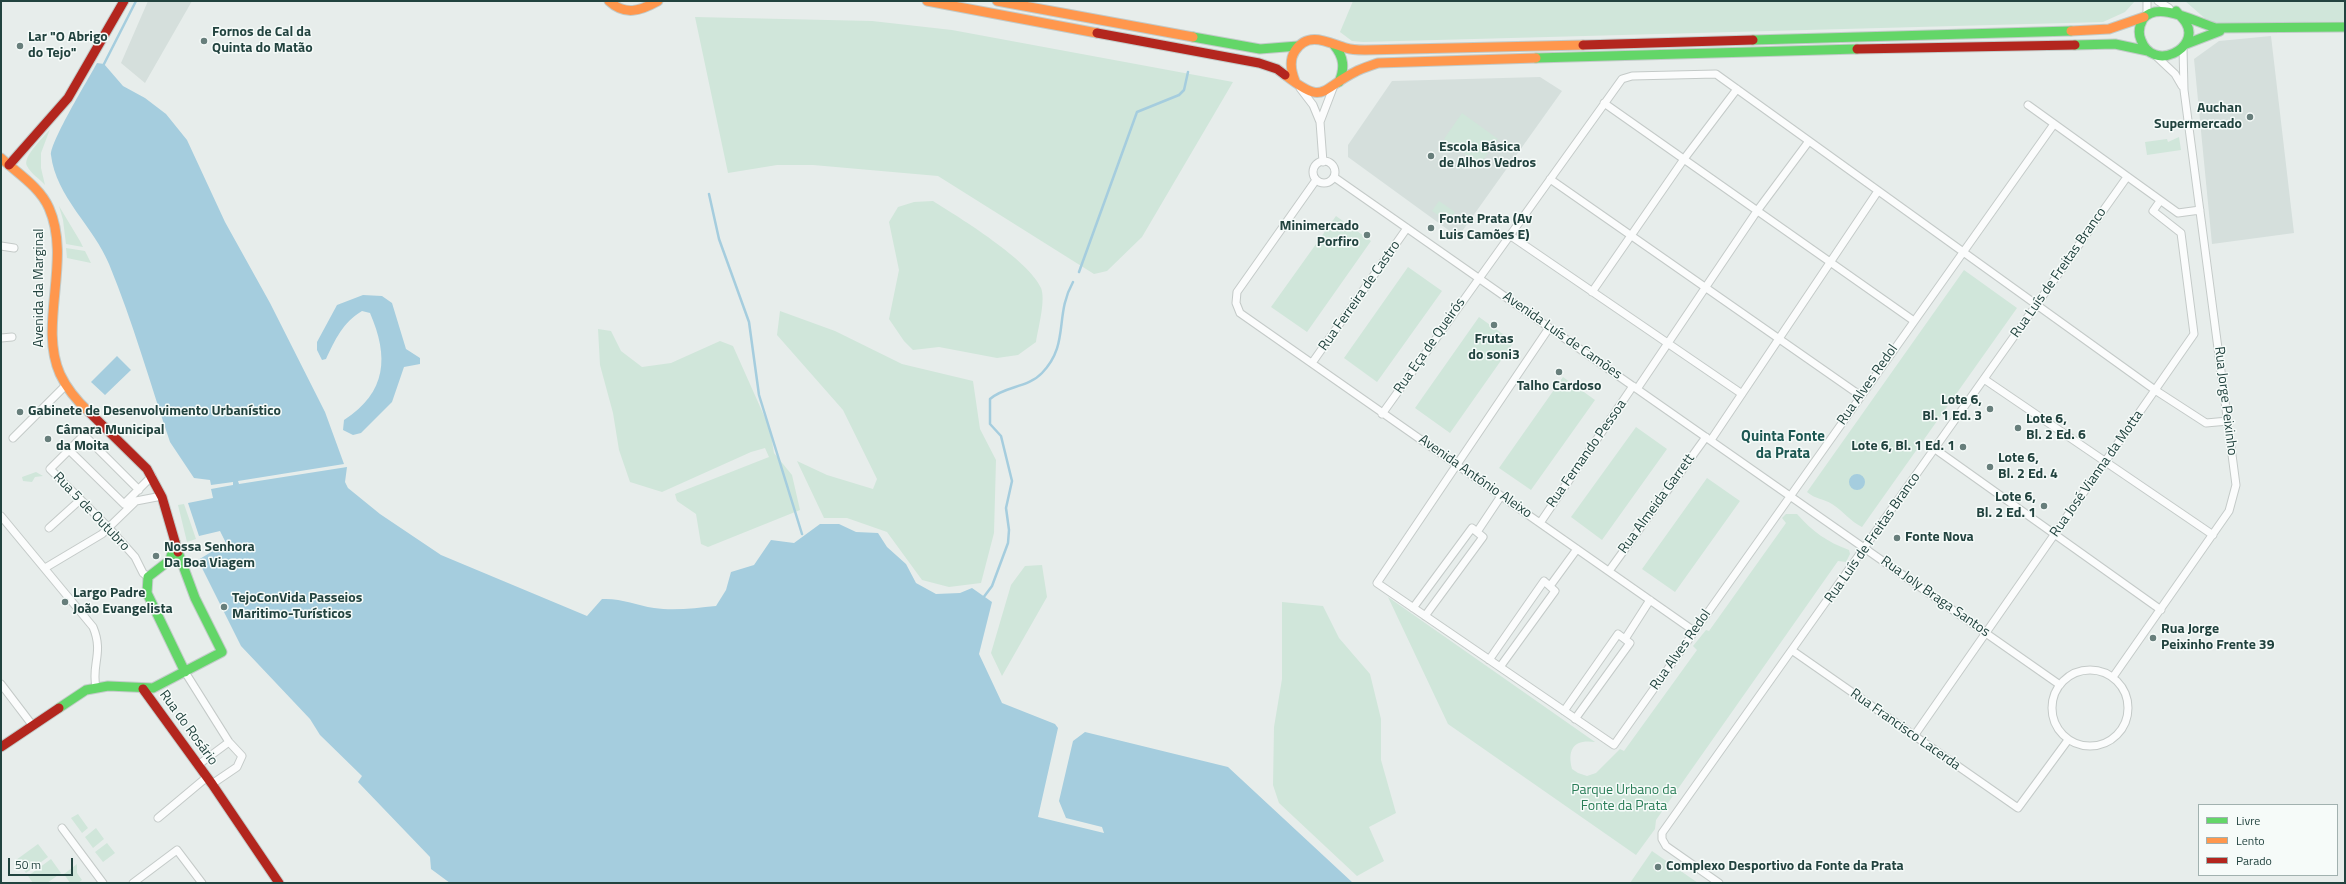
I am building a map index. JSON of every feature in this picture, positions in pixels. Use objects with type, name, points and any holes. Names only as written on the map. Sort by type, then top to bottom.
[{"type":"main road","points":[[9,165],[72,93],[124,1]]},
{"type":"main road","points":[[609,1],[622,11],[631,13],[658,1]]},
{"type":"main road","points":[[927,1],[1242,59],[1277,69],[1297,84],[1316,93],[1336,85],[1367,66],[1411,62],[2003,45],[2115,44],[2169,56],[2185,46],[2214,32],[2228,29]]},
{"type":"main road","points":[[996,1],[1260,49],[1298,46],[1312,39],[1322,39],[1334,45],[1348,49],[1392,50],[2091,30],[2109,29],[2146,16],[2161,8],[2173,9],[2203,26],[2228,29],[2345,27]]},
{"type":"main road","points":[[2173,9],[2184,17],[2188,25],[2189,35],[2185,46]]},
{"type":"main road","points":[[2146,16],[2140,35],[2150,52]]},
{"type":"main road","points":[[1334,45],[1343,58],[1343,75],[1336,85]]},
{"type":"main road","points":[[1297,84],[1291,73],[1290,63],[1298,46]]},
{"type":"main road","name":"Avenida da Marginal","points":[[1,158],[38,193],[49,207],[55,220],[57,244],[54,349],[59,374],[66,385],[152,476],[162,496],[189,585]]},
{"type":"main road","points":[[175,542],[174,554],[169,562],[148,577],[147,593],[185,672]]},
{"type":"main road","points":[[1,747],[86,690],[96,687],[122,686],[143,688],[162,685],[222,652],[189,585],[181,573],[173,567],[162,568]]},
{"type":"main road","name":"Rua do Rosário","points":[[143,688],[280,883]]},
{"type":"street","points":[[2146,1],[2146,16]]},
{"type":"street","points":[[2158,1],[2173,9]]},
{"type":"street","name":"Rua Jorge Peixinho","points":[[2113,677],[2229,511],[2236,485],[2184,90],[2185,46]]},
{"type":"street","points":[[2150,52],[2175,74],[2184,90]]},
{"type":"street","name":"Rua Eça de Queirós","points":[[1382,414],[1479,278],[1511,236],[1622,79],[1632,76],[1716,74],[2155,390],[2206,423],[2228,421]]},
{"type":"street","points":[[1297,84],[1313,105],[1320,122],[1323,162]]},
{"type":"street","points":[[1320,122],[1336,85]]},
{"type":"street","points":[[1592,292],[1684,159],[1737,89]]},
{"type":"street","points":[[1604,103],[1914,321]]},
{"type":"street","points":[[2028,105],[2178,213],[2200,210]]},
{"type":"street","name":"Rua Alves Redol","points":[[1575,719],[1614,745],[2054,124]]},
{"type":"street","name":"Rua Fernando Pessoa","points":[[1540,522],[1667,343],[1758,211],[1809,141]]},
{"type":"street","points":[[1323,162],[1332,165],[1335,171],[1334,178],[1325,183],[1316,180],[1313,170],[1317,164],[1323,162]]},
{"type":"street","name":"Rua Luís de Freitas Branco","points":[[1719,883],[1666,846],[1662,839],[1662,833],[1793,651],[2035,304],[2127,177]]},
{"type":"street","name":"Avenida Luís de Camões","points":[[1334,178],[1790,496]]},
{"type":"street","points":[[1550,179],[1861,396]]},
{"type":"street","name":"Avenida António Aleixo","points":[[1316,180],[1237,292],[1238,309],[1255,324],[1382,414],[1540,522],[1694,631]]},
{"type":"street","name":"Rua Almeida Garrett","points":[[1609,571],[1742,394],[1878,191]]},
{"type":"street","name":"Rua José Vianna da Motta","points":[[1914,736],[2194,334],[2181,233],[2153,211],[2160,201]]},
{"type":"street","name":"Rua Ferreira de Castro","points":[[1312,363],[1407,228]]},
{"type":"street","points":[[1511,236],[1742,394]]},
{"type":"street","points":[[1,246],[14,248]]},
{"type":"street","points":[[1549,328],[1377,583],[1575,719],[1630,643],[1618,634],[1564,711]]},
{"type":"street","points":[[1,338],[12,337]]},
{"type":"street","points":[[1984,379],[2213,535]]},
{"type":"street","points":[[13,438],[66,385]]},
{"type":"street","points":[[139,490],[84,435],[69,450],[124,504],[139,490],[152,476]]},
{"type":"street","points":[[1935,449],[2161,610]]},
{"type":"street","name":"Rua 5 de Outubro","points":[[69,450],[50,470],[109,528],[135,557],[143,573],[148,577]]},
{"type":"street","points":[[45,568],[109,528],[136,501],[162,496]]},
{"type":"street","points":[[1477,532],[1501,496]]},
{"type":"street","name":"Rua Joly Braga Santos","points":[[1790,496],[2060,685]]},
{"type":"street","points":[[49,528],[80,500]]},
{"type":"street","points":[[1,516],[93,627],[99,650],[94,681],[96,687]]},
{"type":"street","points":[[1413,608],[1472,528],[1483,537],[1425,616]]},
{"type":"street","points":[[1550,586],[1577,549]]},
{"type":"street","points":[[1489,660],[1544,581],[1555,591],[1500,668]]},
{"type":"street","points":[[1625,639],[1650,600]]},
{"type":"street","name":"Rua Francisco Lacerda","points":[[1793,651],[2018,808],[2068,740]]},
{"type":"street","points":[[2091,670],[2102,672],[2113,677],[2122,687],[2127,699],[2128,712],[2121,730],[2106,743],[2094,746],[2080,745],[2068,740],[2059,731],[2054,720],[2053,702],[2060,685],[2068,676],[2079,671],[2091,670]]},
{"type":"street","points":[[158,818],[209,781],[237,767],[242,756],[229,742],[185,672]]},
{"type":"street","points":[[1,684],[33,726]]},
{"type":"street","points":[[198,765],[229,742]]},
{"type":"street","points":[[62,828],[103,883]]},
{"type":"street","points":[[133,883],[177,850],[201,883]]},
{"type":"shaded area","points":[[148,1],[192,1],[145,83],[121,63]]},
{"type":"shaded area","points":[[2271,36],[2294,233],[2212,244],[2194,59],[2219,41]]},
{"type":"shaded area","name":"Escola Básica de Alhos Vedros","points":[[1540,77],[1562,91],[1458,237],[1348,157],[1348,145],[1392,81]]},
{"type":"green space","points":[[1353,1],[2135,1],[2125,12],[2103,22],[1363,42],[1352,41],[1340,32]]},
{"type":"green space","points":[[2185,1],[2345,1],[2345,21],[2224,24],[2208,21]]},
{"type":"green space","points":[[695,17],[872,21],[952,30],[1233,82],[1142,237],[1107,271],[1094,274],[938,176],[813,165],[777,165],[728,173]]},
{"type":"green space","points":[[1462,113],[1498,139],[1480,164],[1444,139]]},
{"type":"green space","points":[[50,129],[41,153],[41,168],[45,185],[31,171],[26,162],[30,152]]},
{"type":"green space","points":[[2179,137],[2181,150],[2147,155],[2145,142],[2167,139],[2168,142]]},
{"type":"green space","points":[[933,201],[993,240],[1023,265],[1034,277],[1041,288],[1043,300],[1036,342],[1018,355],[997,358],[939,347],[913,350],[904,341],[889,319],[899,270],[889,222],[898,207],[914,202]]},
{"type":"green space","points":[[1439,201],[1455,212],[1448,222],[1432,211]]},
{"type":"green space","points":[[59,206],[83,247],[66,244],[63,220]]},
{"type":"green space","points":[[1336,216],[1371,241],[1307,332],[1271,307]]},
{"type":"green space","points":[[66,248],[85,251],[91,263],[67,258]]},
{"type":"green space","points":[[1408,267],[1442,291],[1377,382],[1344,358]]},
{"type":"green space","points":[[1964,270],[2017,308],[1862,527],[1832,504],[1807,492]]},
{"type":"green space","points":[[780,311],[835,331],[902,364],[973,381],[980,429],[996,460],[994,533],[981,583],[949,587],[922,580],[887,532],[847,518],[824,518],[797,461],[827,475],[873,489],[877,479],[843,410],[777,335]]},
{"type":"green space","points":[[1479,317],[1514,342],[1450,433],[1415,408]]},
{"type":"green space","points":[[598,329],[611,331],[621,351],[642,367],[671,363],[720,341],[733,346],[770,429],[774,453],[792,475],[800,510],[708,547],[701,544],[696,514],[677,501],[675,494],[769,457],[765,448],[751,452],[662,492],[630,482],[619,450],[613,413],[600,365]]},
{"type":"green space","points":[[1563,377],[1595,400],[1531,490],[1499,468]]},
{"type":"green space","points":[[1636,427],[1667,449],[1602,540],[1571,517]]},
{"type":"green space","points":[[36,472],[43,476],[35,477],[32,482],[23,481],[22,477]]},
{"type":"green space","points":[[1707,478],[1740,501],[1675,592],[1642,569]]},
{"type":"green space","points":[[184,504],[196,539],[187,542],[178,505]]},
{"type":"green space","name":"Parque Urbano da Fonte da Prata","points":[[1786,514],[1797,514],[1814,531],[1827,540],[1849,550],[1850,554],[1846,562],[1838,561],[1656,820],[1655,829],[1636,855],[1448,724],[1388,597],[1595,742],[1582,742],[1577,744],[1572,751],[1572,769],[1587,776],[1596,773],[1620,749],[1624,751],[1697,650],[1693,646],[1706,630],[1709,631],[1786,523],[1782,518]]},
{"type":"green space","points":[[1042,565],[1047,597],[1002,676],[991,653],[1011,585],[1025,566]]},
{"type":"green space","points":[[1282,602],[1323,606],[1339,638],[1370,674],[1381,719],[1381,760],[1396,813],[1369,827],[1384,861],[1357,876],[1279,803],[1273,785],[1274,727],[1282,679]]},
{"type":"green space","points":[[78,814],[88,828],[82,833],[71,818]]},
{"type":"green space","points":[[96,828],[104,839],[93,848],[85,837]]},
{"type":"green space","points":[[107,843],[115,853],[103,862],[95,852]]},
{"type":"green space","points":[[38,844],[48,857],[26,873],[16,860]]},
{"type":"green space","name":"Complexo Desportivo da Fonte da Prata","points":[[1652,851],[1698,883],[1630,883]]},
{"type":"green space","points":[[51,859],[61,873],[47,883],[33,883],[28,876]]},
{"type":"green space","points":[[77,864],[77,873],[82,880],[78,883],[70,883],[64,874]]},
{"type":"water","points":[[97,63],[104,64],[123,86],[145,98],[166,114],[187,140],[225,222],[270,303],[325,412],[344,464],[238,481],[239,484],[347,467],[345,482],[348,488],[380,514],[441,555],[587,616],[602,599],[622,601],[662,609],[685,609],[716,606],[726,590],[731,572],[754,565],[771,540],[794,543],[820,524],[839,524],[856,532],[878,533],[887,547],[906,564],[916,583],[936,594],[960,593],[972,588],[992,602],[979,654],[1002,703],[1055,724],[1058,728],[1038,817],[1104,833],[1102,827],[1066,818],[1059,801],[1073,741],[1085,732],[1228,767],[1353,883],[450,883],[431,869],[430,857],[358,782],[362,776],[320,735],[310,719],[241,646],[198,560],[226,543],[220,531],[199,536],[188,503],[213,498],[211,489],[233,485],[233,482],[211,485],[210,480],[194,478],[170,442],[134,330],[109,264],[94,237],[60,185],[54,170],[51,155],[52,148],[63,124]]},
{"type":"water","points":[[363,295],[382,296],[392,303],[406,349],[420,358],[420,364],[404,367],[392,402],[361,433],[353,435],[343,430],[344,420],[369,398],[376,385],[380,372],[380,344],[370,313],[362,311],[350,320],[336,338],[326,359],[322,360],[317,350],[317,342],[337,305]]},
{"type":"water","points":[[117,356],[131,370],[105,395],[91,382]]},
{"type":"water","points":[[1857,474],[1864,479],[1865,482],[1860,489],[1857,490],[1850,485],[1849,482],[1854,475]]},
{"type":"waterway","points":[[104,64],[136,1]]},
{"type":"waterway","points":[[1079,272],[1137,112],[1179,95],[1184,90],[1188,72]]},
{"type":"waterway","points":[[709,194],[719,239],[749,322],[759,395],[802,534]]},
{"type":"waterway","points":[[983,598],[992,586],[1008,543],[1009,530],[1006,508],[1012,481],[1001,436],[990,424],[990,399],[1002,392],[1030,382],[1042,373],[1051,362],[1059,340],[1067,294],[1073,282]]},
{"type":"traffic: fast","points":[[2176,11],[2179,14],[2180,16],[2183,18],[2186,23],[2189,32],[2187,41],[2182,48],[2174,53],[2164,56],[2155,55],[2147,50],[2141,40],[2139,30],[2143,19],[2150,14],[2158,12],[2178,14],[2189,18],[2216,28],[2345,27]]},
{"type":"traffic: fast","points":[[1753,40],[2071,31]]},
{"type":"traffic: fast","points":[[2186,44],[2220,31]]},
{"type":"traffic: fast","points":[[1193,37],[1260,49],[1298,46]]},
{"type":"traffic: fast","points":[[2075,45],[2115,44],[2148,51]]},
{"type":"traffic: fast","points":[[1334,45],[1342,58],[1343,67],[1339,82]]},
{"type":"traffic: fast","points":[[1536,58],[1857,49]]},
{"type":"traffic: fast","points":[[175,542],[170,560],[148,577],[147,593],[185,672]]},
{"type":"traffic: fast","points":[[59,708],[86,690],[108,686],[153,688],[222,652],[195,598],[178,552]]},
{"type":"traffic: slow","points":[[609,1],[615,6],[627,10],[639,9],[658,1]]},
{"type":"traffic: slow","points":[[927,1],[1097,33]]},
{"type":"traffic: slow","points":[[997,1],[1193,37]]},
{"type":"traffic: slow","points":[[2071,31],[2109,29],[2144,17]]},
{"type":"traffic: slow","points":[[1295,81],[1291,66],[1293,54],[1300,45],[1306,41],[1312,40],[1326,41],[1353,50],[1583,45]]},
{"type":"traffic: slow","points":[[1285,75],[1298,85],[1308,90],[1322,92],[1363,68],[1378,63],[1536,58]]},
{"type":"traffic: slow","points":[[1,158],[40,193],[49,208],[55,228],[57,249],[57,270],[52,335],[54,355],[60,374],[69,390],[89,412]]},
{"type":"traffic: jam","points":[[9,165],[68,98],[124,1]]},
{"type":"traffic: jam","points":[[1097,33],[1259,63],[1277,69],[1285,75]]},
{"type":"traffic: jam","points":[[1583,45],[1753,40]]},
{"type":"traffic: jam","points":[[1857,49],[2075,45]]},
{"type":"traffic: jam","points":[[89,412],[147,469],[162,497],[178,552]]},
{"type":"traffic: jam","points":[[143,689],[212,784],[279,883]]},
{"type":"traffic: jam","points":[[1,747],[59,708]]},
{"type":"place","name":"Fornos de Cal da Quinta do Matão","points":[[204,41]]},
{"type":"place","name":"Lar \"O Abrigo do Tejo\"","points":[[20,46]]},
{"type":"place","name":"Auchan Supermercado","points":[[2250,117]]},
{"type":"place","name":"Escola Básica de Alhos Vedros","points":[[1431,156]]},
{"type":"place","name":"Fonte Prata (Av Luis Camões E)","points":[[1431,228]]},
{"type":"place","name":"Minimercado Porfiro","points":[[1367,235]]},
{"type":"place","name":"Frutas do soni3","points":[[1494,325]]},
{"type":"place","name":"Talho Cardoso","points":[[1559,372]]},
{"type":"place","name":"Lote 6, Bl. 1 Ed. 3","points":[[1990,409]]},
{"type":"place","name":"Gabinete de Desenvolvimento Urbanístico","points":[[20,412]]},
{"type":"place","name":"Lote 6, Bl. 2 Ed. 6","points":[[2018,428]]},
{"type":"place","name":"Câmara Municipal da Moita","points":[[48,439]]},
{"type":"place","name":"Lote 6, Bl. 1 Ed. 1","points":[[1963,447]]},
{"type":"place","name":"Lote 6, Bl. 2 Ed. 4","points":[[1990,467]]},
{"type":"place","name":"Lote 6, Bl. 2 Ed. 1","points":[[2044,506]]},
{"type":"place","name":"Fonte Nova","points":[[1897,538]]},
{"type":"place","name":"Nossa Senhora Da Boa Viagem","points":[[156,556]]},
{"type":"place","name":"Largo Padre João Evangelista","points":[[65,602]]},
{"type":"place","name":"TejoConVida Passeios Maritimo-Turísticos","points":[[224,607]]},
{"type":"place","name":"Rua Jorge Peixinho Frente 39","points":[[2153,638]]},
{"type":"place","name":"Complexo Desportivo da Fonte da Prata","points":[[1658,867]]},
{"type":"district","name":"Quinta Fonte da Prata","points":[[1783,446]]}]
